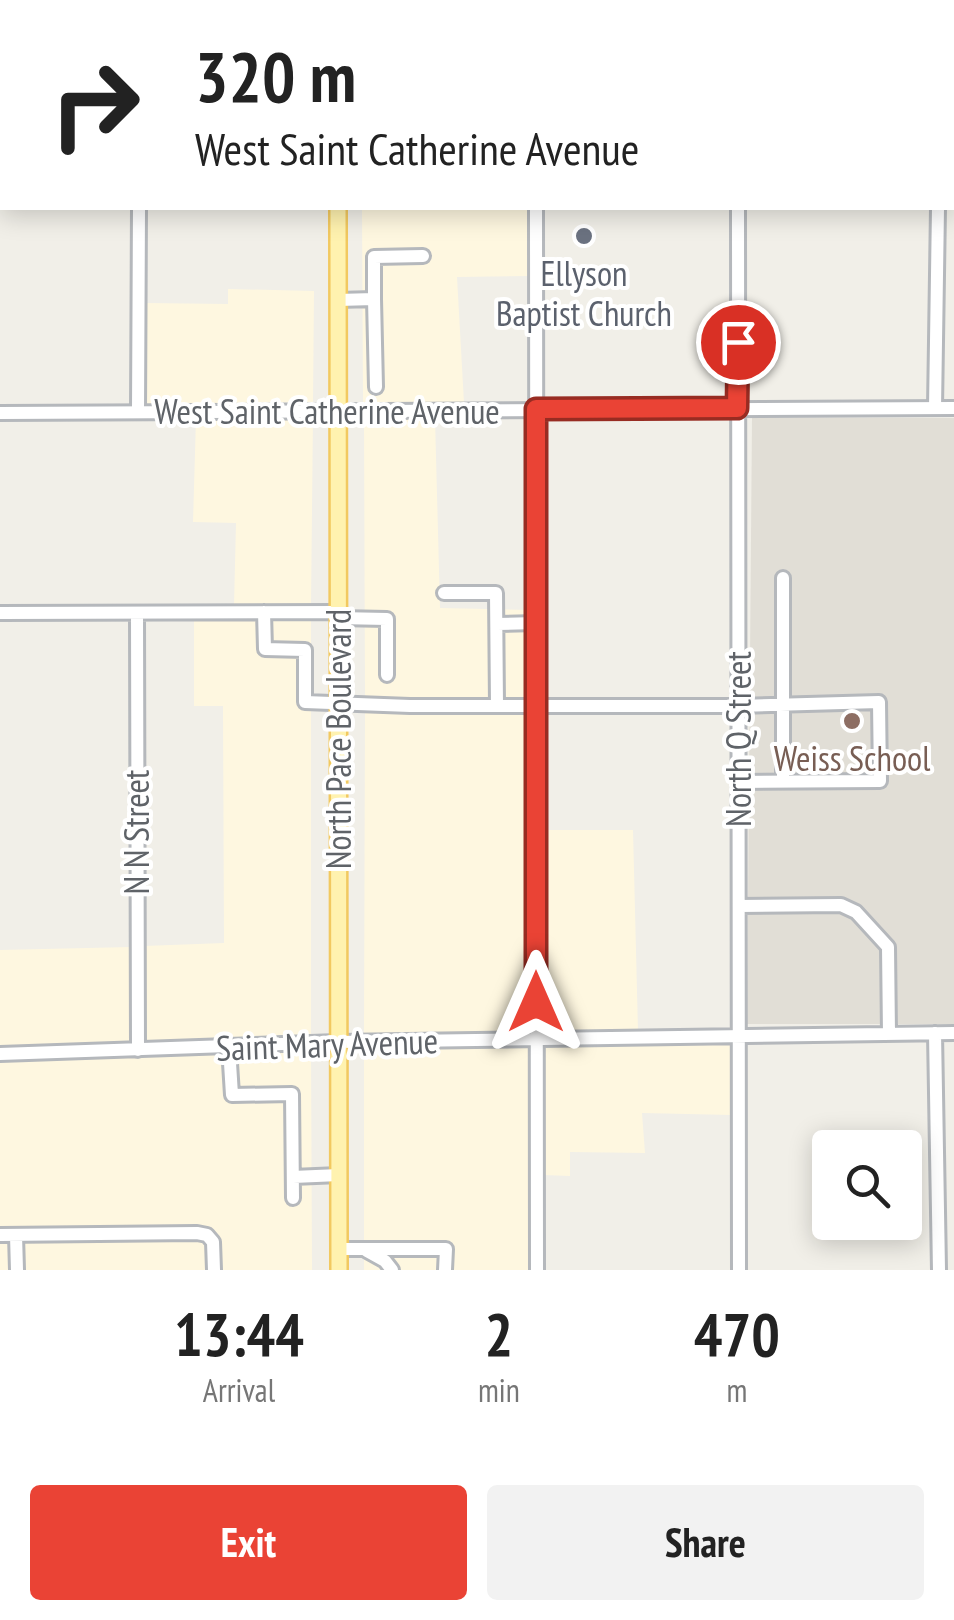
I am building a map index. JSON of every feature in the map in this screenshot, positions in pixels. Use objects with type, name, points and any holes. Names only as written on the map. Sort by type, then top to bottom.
[{"type":"main road","name":"North Pace Boulevard","points":[[338,210],[339,1270]]},
{"type":"street","points":[[138,412],[139,210]]},
{"type":"street","points":[[536,210],[537,1270]]},
{"type":"street","name":"North Q Street","points":[[738,210],[739,1270]]},
{"type":"street","points":[[935,408],[938,210]]},
{"type":"street","points":[[376,386],[374,257],[422,256]]},
{"type":"street","points":[[338,300],[374,299]]},
{"type":"street","name":"West Saint Catherine Avenue","points":[[0,413],[954,408]]},
{"type":"street","points":[[782,578],[783,780]]},
{"type":"street","points":[[444,594],[496,593],[497,705]]},
{"type":"street","points":[[0,612],[264,612],[387,618],[387,675]]},
{"type":"street","points":[[264,612],[266,649],[305,650],[305,702],[738,706],[879,702],[880,780],[739,782]]},
{"type":"street","name":"N N Street","points":[[137,613],[138,1050]]},
{"type":"street","points":[[497,624],[536,623]]},
{"type":"street","points":[[739,906],[841,905],[856,912],[888,947],[889,1034]]},
{"type":"street","name":"Saint Mary Avenue","points":[[0,1054],[338,1042],[954,1033]]},
{"type":"street","points":[[935,1034],[939,1270]]},
{"type":"street","points":[[229,1047],[232,1095],[292,1094],[293,1198]]},
{"type":"street","points":[[293,1177],[339,1175]]},
{"type":"street","points":[[0,1235],[198,1233],[214,1242],[214,1270]]},
{"type":"street","points":[[16,1235],[16,1270]]},
{"type":"street","points":[[339,1249],[446,1249],[446,1270]]},
{"type":"street","points":[[365,1249],[392,1270]]},
{"type":"shaded area","points":[[362,210],[530,210],[530,276],[457,277],[464,403],[363,402]]},
{"type":"shaded area","points":[[228,289],[314,291],[313,402],[145,404],[145,303],[228,304]]},
{"type":"shaded area","points":[[313,416],[311,605],[234,605],[236,523],[193,522],[196,418]]},
{"type":"shaded area","points":[[364,417],[435,418],[440,608],[530,610],[530,697],[365,698]]},
{"type":"shaded area","name":"Weiss School","points":[[752,418],[954,418],[954,1024],[747,1024]]},
{"type":"shaded area","points":[[311,619],[311,1036],[145,1043],[144,946],[224,943],[223,706],[194,706],[194,620]]},
{"type":"shaded area","points":[[365,712],[530,712],[530,1032],[364,1034]]},
{"type":"shaded area","points":[[543,830],[633,830],[638,1031],[543,1032]]},
{"type":"shaded area","points":[[131,947],[132,1043],[0,1047],[0,950]]},
{"type":"shaded area","points":[[733,1044],[732,1115],[642,1113],[645,1153],[570,1152],[570,1176],[543,1175],[543,1046]]},
{"type":"shaded area","points":[[530,1047],[531,1270],[364,1270],[364,1049]]},
{"type":"shaded area","points":[[311,1050],[312,1270],[0,1270],[0,1061]]},
{"type":"place","name":"Ellyson Baptist Church","points":[[584,236]]},
{"type":"place","name":"Weiss School","points":[[852,721]]},
{"type":"route","points":[[536,1002],[536,409],[737,408],[738,342]]}]
